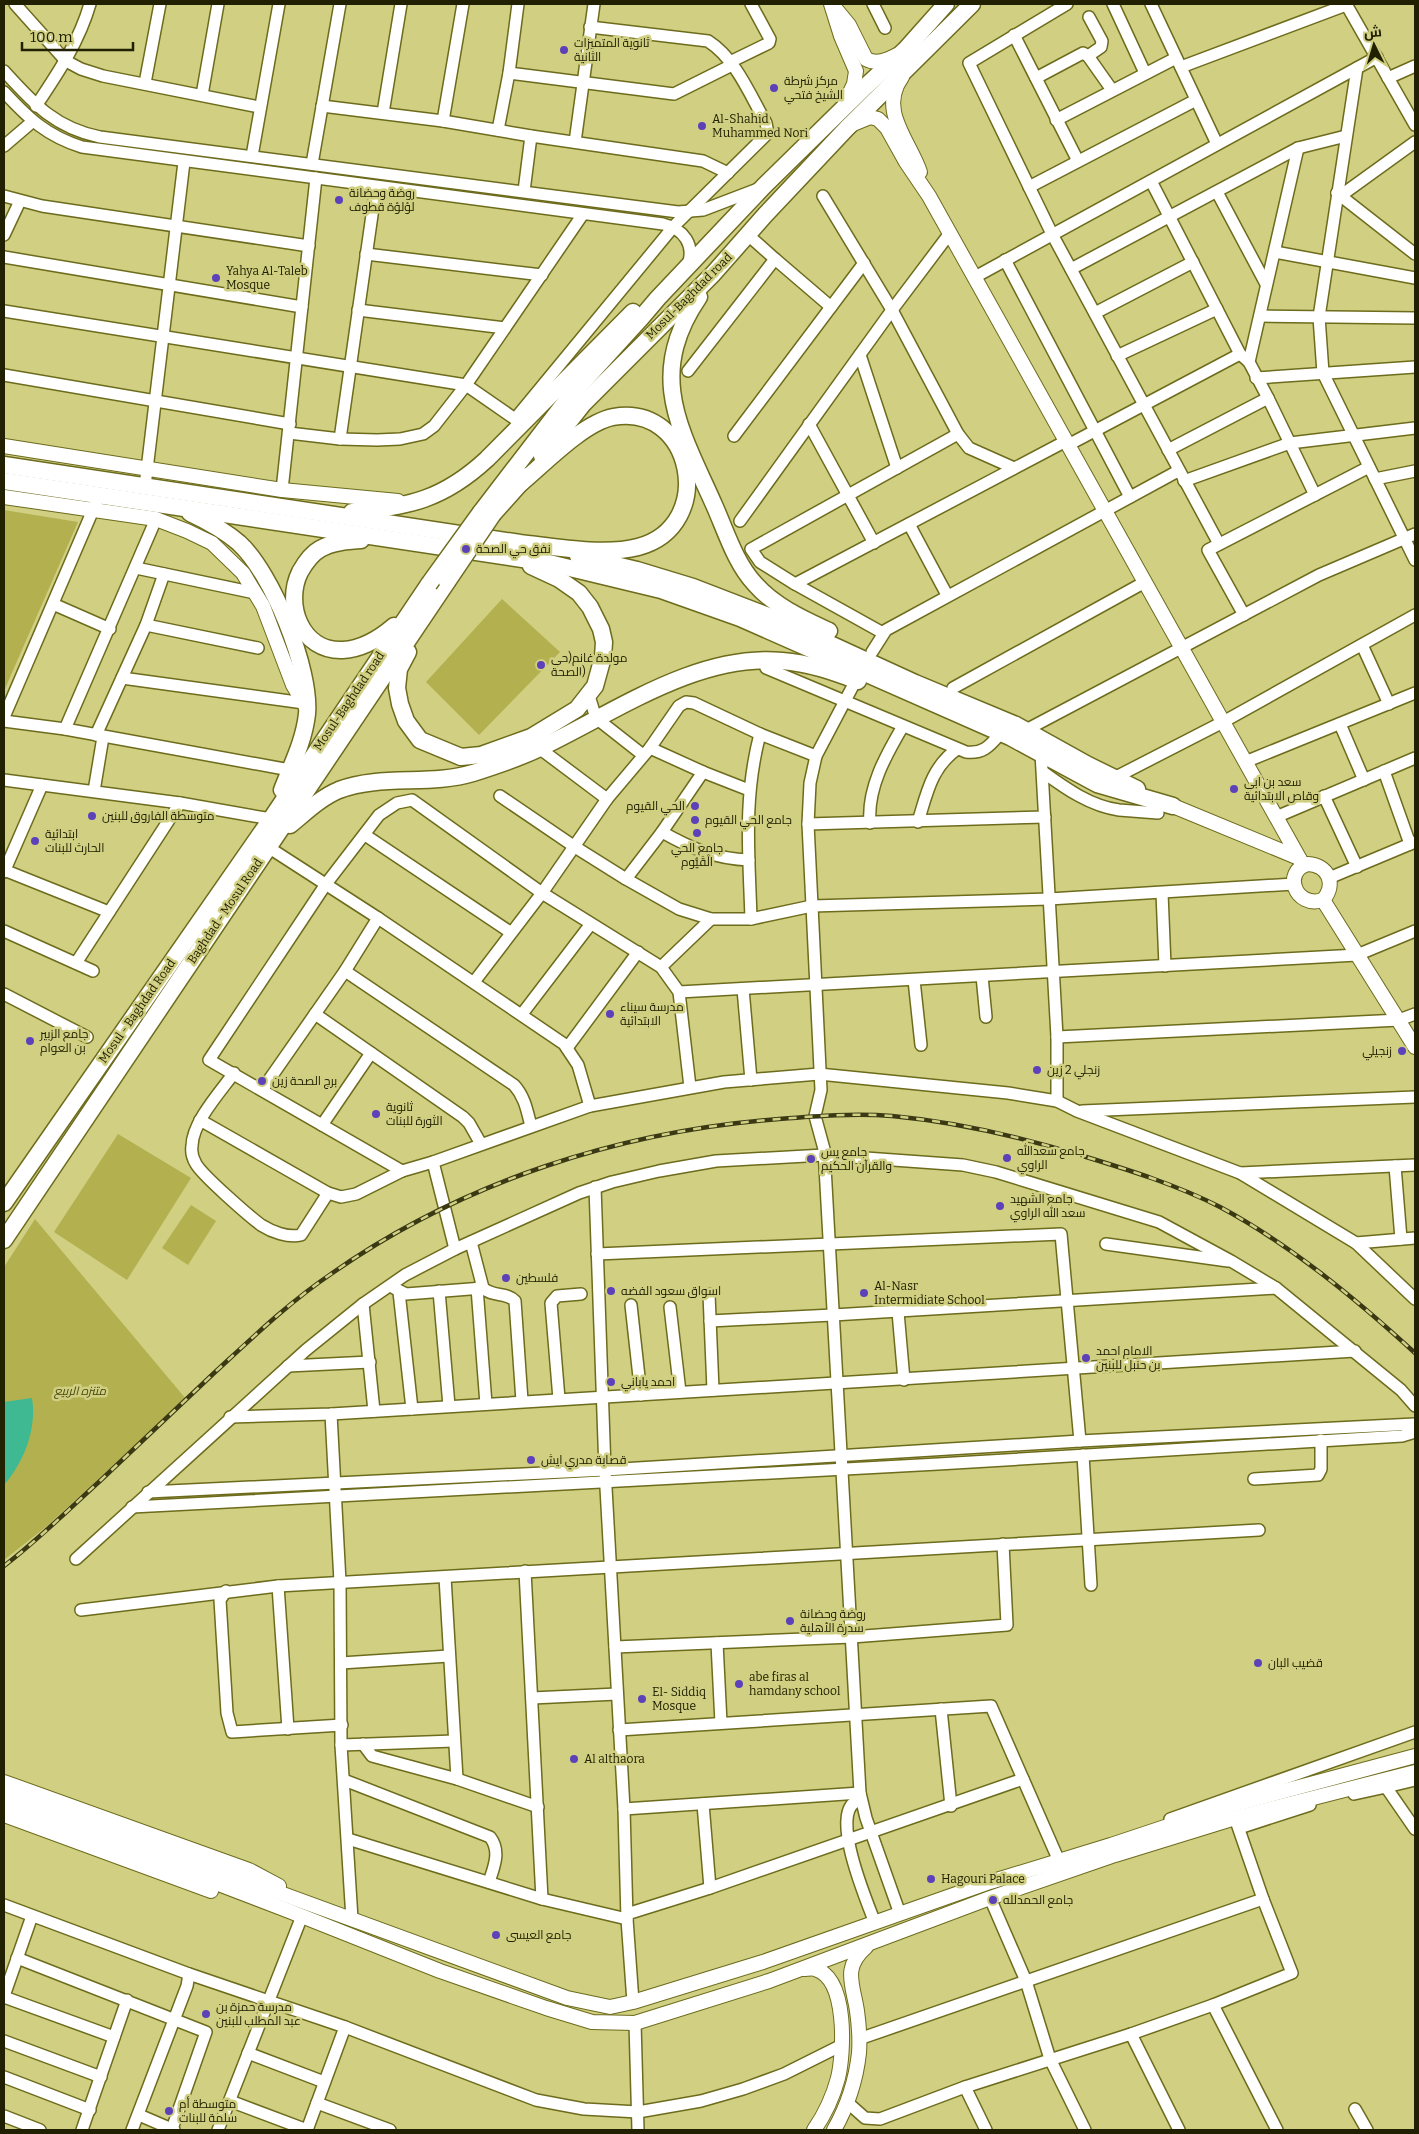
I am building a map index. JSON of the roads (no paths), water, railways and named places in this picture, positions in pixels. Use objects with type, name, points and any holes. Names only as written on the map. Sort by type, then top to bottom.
[{"type":"highway","points":[[487,513],[570,396],[668,286],[764,186],[902,53],[946,4]]},
{"type":"highway","name":"Mosul-Baghdad road","points":[[271,819],[407,614],[487,513],[521,483],[582,404],[714,274],[849,126],[972,4]]},
{"type":"highway","points":[[714,274],[683,322],[674,348],[672,393],[684,436],[748,577],[782,607],[855,662]]},
{"type":"highway","points":[[328,513],[386,509],[421,501],[448,490],[474,471],[635,310],[668,286]]},
{"type":"highway","points":[[4,465],[520,543],[591,549],[627,549],[639,547],[658,538],[673,525],[682,508],[688,481],[684,460],[676,443],[656,424],[640,417],[630,416],[613,417],[594,423],[521,483]]},
{"type":"highway","points":[[4,481],[98,494],[158,512],[200,518],[225,532],[239,543],[260,569],[276,600],[292,639],[301,670],[306,706],[303,740],[271,819]]},
{"type":"highway","points":[[158,512],[405,541],[488,553],[577,568],[679,596],[855,662],[1173,806]]},
{"type":"highway","name":"Mosul-Baghdad road","points":[[447,582],[487,513]]},
{"type":"highway","points":[[405,541],[349,541],[319,549],[310,556],[298,577],[293,603],[299,625],[313,641],[332,649],[342,650],[378,639],[407,614]]},
{"type":"highway","points":[[520,543],[636,570],[693,587],[771,617],[855,662],[952,688],[984,702],[1012,732],[1041,753],[1097,784],[1173,806]]},
{"type":"highway","points":[[429,608],[399,669],[397,688],[406,721],[420,740],[461,757],[481,755],[532,737],[577,709],[594,686],[603,657],[604,642],[601,629],[590,608],[579,593],[560,579],[541,570],[488,553]]},
{"type":"highway","name":"Baghdad - Mosul Road","points":[[4,1240],[447,582]]},
{"type":"highway","points":[[272,843],[322,799],[338,790],[369,784],[452,778],[472,773],[539,748],[596,718],[669,684],[708,670],[739,662],[762,660],[855,662]]},
{"type":"highway","name":"Mosul - Baghdad Road","points":[[4,1203],[271,819]]},
{"type":"main road","points":[[831,4],[849,25],[866,59],[872,62],[883,62],[902,53]]},
{"type":"main road","points":[[831,4],[856,77],[845,103],[836,115]]},
{"type":"main road","points":[[906,71],[896,84],[893,95],[893,113],[929,196]]},
{"type":"main road","points":[[849,126],[866,118],[874,118],[882,122],[929,196],[1301,862]]},
{"type":"main road","points":[[4,446],[282,490],[376,500],[421,501]]},
{"type":"main road","points":[[4,497],[94,510],[158,512],[212,543],[243,572],[263,606],[293,685],[306,706]]},
{"type":"main road","points":[[1173,806],[1301,862],[1321,867],[1330,878],[1330,890],[1323,900],[1317,902],[1305,900],[1300,896],[1294,884],[1301,862]]},
{"type":"main road","points":[[1323,900],[1415,1047]]},
{"type":"main road","points":[[4,1814],[247,1904],[267,1909],[295,1908],[352,1919],[567,1998],[610,2007],[634,2002],[763,1962],[990,1882],[1136,1837],[1228,1806],[1415,1756]]},
{"type":"main road","points":[[4,1792],[242,1886],[440,1971],[592,2022],[635,2023],[769,1981],[990,1898],[1114,1855],[1237,1823],[1415,1772]]},
{"type":"main road","points":[[4,1782],[249,1870],[282,1888],[295,1908]]},
{"type":"main road","points":[[4,1802],[242,1886]]},
{"type":"main road","points":[[803,1969],[815,1968],[830,1979],[834,1987],[840,2013],[842,2045],[838,2078],[831,2098],[817,2126],[834,2130],[847,2102],[857,2067],[859,2039],[857,2010],[850,1974],[859,1953],[868,1945]]},
{"type":"main road","points":[[440,1971],[447,1955]]},
{"type":"main road","points":[[763,1962],[769,1981]]},
{"type":"street","points":[[15,4],[66,61],[81,69],[104,76],[259,108]]},
{"type":"street","points":[[26,16],[29,4]]},
{"type":"street","points":[[36,106],[66,61],[84,26],[90,4]]},
{"type":"street","points":[[145,84],[160,4]]},
{"type":"street","points":[[202,95],[218,4]]},
{"type":"street","points":[[252,156],[259,108],[279,4]]},
{"type":"street","points":[[312,164],[340,4]]},
{"type":"street","points":[[383,113],[401,4]]},
{"type":"street","points":[[443,121],[464,4]]},
{"type":"street","points":[[498,130],[509,73],[518,4]]},
{"type":"street","points":[[575,142],[594,4]]},
{"type":"street","points":[[509,73],[674,94],[769,43],[770,39],[751,4]]},
{"type":"street","points":[[873,4],[885,28]]},
{"type":"street","points":[[1067,4],[969,63],[1052,234],[1219,544]]},
{"type":"street","points":[[1113,4],[1145,73]]},
{"type":"street","points":[[1150,4],[1217,144]]},
{"type":"street","points":[[1056,120],[1145,73],[1346,4],[1415,125]]},
{"type":"street","points":[[1088,56],[1100,47],[1102,41],[1089,17]]},
{"type":"street","points":[[4,311],[466,384],[515,418],[686,212],[768,133],[766,123],[731,64],[721,49],[708,41],[590,27]]},
{"type":"street","points":[[1014,35],[1078,161]]},
{"type":"street","points":[[1036,78],[1082,53],[1088,56],[1112,90]]},
{"type":"street","points":[[975,277],[1377,57]]},
{"type":"street","points":[[1388,78],[1415,66]]},
{"type":"street","points":[[1357,68],[1319,317],[1323,373],[1415,560]]},
{"type":"street","points":[[4,71],[36,106],[60,123],[88,135],[524,191],[670,212],[686,212],[718,205],[764,186]]},
{"type":"street","points":[[4,92],[32,122],[56,137],[82,148],[674,226],[684,234],[690,245],[690,258],[686,269]]},
{"type":"street","points":[[1029,187],[1196,100]]},
{"type":"street","points":[[322,106],[443,121],[703,161],[728,173]]},
{"type":"street","points":[[4,146],[32,122]]},
{"type":"street","points":[[524,191],[531,136]]},
{"type":"street","points":[[1072,270],[1298,148],[1346,136]]},
{"type":"street","points":[[1337,193],[1343,194],[1415,142]]},
{"type":"street","points":[[156,158],[153,153],[157,148],[178,147]]},
{"type":"street","points":[[795,584],[1014,468],[1096,431],[1143,404],[1244,358],[1260,316],[1298,148]]},
{"type":"street","points":[[145,486],[184,162]]},
{"type":"street","points":[[341,181],[361,180],[363,173],[360,170]]},
{"type":"street","points":[[282,490],[316,178]]},
{"type":"street","points":[[1151,181],[1217,309],[1268,398],[1315,495]]},
{"type":"street","points":[[340,439],[376,187]]},
{"type":"street","points":[[1217,192],[1266,284]]},
{"type":"street","points":[[1337,193],[1415,254]]},
{"type":"street","points":[[4,196],[20,201],[309,246]]},
{"type":"street","points":[[823,196],[892,310],[958,434],[969,448],[1014,468]]},
{"type":"street","points":[[4,235],[20,201]]},
{"type":"street","points":[[4,375],[155,401],[340,439],[400,439],[423,434],[434,426],[466,384],[584,214]]},
{"type":"street","points":[[740,521],[950,233]]},
{"type":"street","points":[[748,235],[831,307]]},
{"type":"street","points":[[1275,252],[1415,278]]},
{"type":"street","points":[[366,254],[542,275]]},
{"type":"street","points":[[4,257],[302,307]]},
{"type":"street","points":[[688,371],[775,259]]},
{"type":"street","points":[[1005,260],[1130,497]]},
{"type":"street","points":[[1095,313],[1193,262]]},
{"type":"street","points":[[734,436],[864,263]]},
{"type":"street","points":[[1117,356],[1217,309]]},
{"type":"street","points":[[358,310],[505,328]]},
{"type":"street","points":[[1260,316],[1415,318]]},
{"type":"street","points":[[860,355],[897,468]]},
{"type":"street","points":[[1256,378],[1415,367]]},
{"type":"street","points":[[1168,450],[1268,398]]},
{"type":"street","points":[[809,424],[874,542]]},
{"type":"street","points":[[900,1914],[861,1797],[824,1155],[823,1143],[815,1116],[821,1096],[808,824],[810,783],[816,756],[845,701],[855,662],[886,630],[947,595],[1130,497],[1181,476],[1290,443],[1415,428]]},
{"type":"street","points":[[884,633],[795,584],[760,562],[751,549],[958,434]]},
{"type":"street","points":[[1244,615],[1208,550],[1369,467]]},
{"type":"street","points":[[1375,479],[1415,470]]},
{"type":"street","points":[[4,717],[94,510],[98,494]]},
{"type":"street","points":[[65,729],[110,629],[158,512]]},
{"type":"street","points":[[909,524],[947,595]]},
{"type":"street","points":[[766,668],[957,749],[966,752],[980,752],[1012,732],[1182,648],[1319,575],[1415,534]]},
{"type":"street","points":[[136,568],[255,593]]},
{"type":"street","points":[[94,791],[100,736],[122,678],[146,626],[164,574]]},
{"type":"street","points":[[952,688],[1145,582]]},
{"type":"street","points":[[53,604],[110,629]]},
{"type":"street","points":[[1114,778],[1223,722],[1415,615]]},
{"type":"street","points":[[146,626],[258,648]]},
{"type":"street","points":[[1362,645],[1389,704]]},
{"type":"street","points":[[122,678],[306,706]]},
{"type":"street","points":[[1245,762],[1415,693]]},
{"type":"street","points":[[588,696],[596,718],[646,751],[749,790]]},
{"type":"street","points":[[474,982],[510,932],[542,893],[607,799],[679,706],[686,702],[694,703],[760,734],[816,756]]},
{"type":"street","points":[[4,721],[65,729],[290,770]]},
{"type":"street","points":[[1340,724],[1364,780]]},
{"type":"street","points":[[870,823],[869,810],[877,779],[889,750],[903,726]]},
{"type":"street","points":[[751,919],[749,790],[760,734]]},
{"type":"street","points":[[539,748],[607,799]]},
{"type":"street","points":[[918,822],[937,767],[957,749]]},
{"type":"street","points":[[1041,753],[1057,1037],[1057,1101]]},
{"type":"street","points":[[1276,817],[1415,758]]},
{"type":"street","points":[[1330,878],[1413,843],[1384,771]]},
{"type":"street","points":[[626,879],[662,832],[703,772]]},
{"type":"street","points":[[1043,772],[1070,792],[1090,801],[1117,810],[1158,812]]},
{"type":"street","points":[[4,780],[180,803],[271,819]]},
{"type":"street","points":[[42,785],[4,871],[109,912]]},
{"type":"street","points":[[500,796],[626,879],[679,909],[711,919],[751,919],[812,906],[1049,899],[1294,884]]},
{"type":"street","points":[[1324,796],[1357,867]]},
{"type":"street","points":[[402,1171],[209,1060],[326,884],[379,815],[398,803],[412,800],[542,893],[661,968],[679,992],[690,1087]]},
{"type":"street","points":[[76,963],[180,803]]},
{"type":"street","points":[[808,824],[1045,817]]},
{"type":"street","points":[[662,832],[710,855],[729,859],[749,860]]},
{"type":"street","points":[[365,835],[510,932]]},
{"type":"street","points":[[272,843],[326,884],[522,1014],[567,1048],[578,1065],[590,1106]]},
{"type":"street","points":[[1162,893],[1165,966]]},
{"type":"street","points":[[262,1090],[345,971],[378,918]]},
{"type":"street","points":[[661,968],[711,919]]},
{"type":"street","points":[[522,1014],[590,924]]},
{"type":"street","points":[[4,931],[93,970]]},
{"type":"street","points":[[679,992],[1357,956],[1415,931]]},
{"type":"street","points":[[567,1048],[638,952]]},
{"type":"street","points":[[345,971],[514,1085],[525,1103],[531,1126]]},
{"type":"street","points":[[982,976],[986,1017]]},
{"type":"street","points":[[914,980],[921,1045]]},
{"type":"street","points":[[743,989],[751,1080]]},
{"type":"street","points":[[4,994],[87,1037]]},
{"type":"street","points":[[315,1014],[462,1117],[469,1123],[481,1144]]},
{"type":"street","points":[[1057,1037],[1399,1020],[1415,1014]]},
{"type":"street","points":[[322,1124],[371,1053]]},
{"type":"street","points":[[234,1073],[200,1120],[193,1136],[192,1146],[197,1165],[240,1207],[262,1225],[287,1236],[301,1235],[328,1193]]},
{"type":"street","points":[[200,1120],[328,1193],[341,1197],[356,1194],[402,1171],[433,1162],[590,1106],[690,1087],[819,1074],[1008,1093],[1057,1101],[1077,1111],[1240,1173],[1356,1243],[1414,1296]]},
{"type":"street","points":[[1077,1111],[1415,1097]]},
{"type":"street","points":[[76,1559],[230,1417],[363,1304],[395,1288],[455,1249],[562,1200],[595,1187],[659,1171],[716,1162],[824,1155],[946,1163],[996,1172],[1159,1222],[1232,1261],[1276,1288],[1406,1394],[1415,1406]]},
{"type":"street","points":[[433,1162],[455,1249]]},
{"type":"street","points":[[1240,1173],[1415,1165]]},
{"type":"street","points":[[1395,1166],[1401,1239]]},
{"type":"street","points":[[595,1187],[605,1482],[624,1809],[627,1917],[634,2002]]},
{"type":"street","points":[[598,1254],[1061,1234],[1080,1441]]},
{"type":"street","points":[[1356,1243],[1415,1238]]},
{"type":"street","points":[[471,1242],[480,1288],[486,1404]]},
{"type":"street","points":[[1106,1244],[1232,1261]]},
{"type":"street","points":[[395,1288],[406,1294],[480,1288],[492,1294],[508,1296],[515,1301],[522,1402]]},
{"type":"street","points":[[395,1288],[412,1409]]},
{"type":"street","points":[[710,1321],[898,1312],[1276,1288]]},
{"type":"street","points":[[439,1292],[449,1406]]},
{"type":"street","points":[[559,1399],[552,1303],[557,1296],[581,1294]]},
{"type":"street","points":[[709,1294],[713,1390]]},
{"type":"street","points":[[363,1304],[374,1411]]},
{"type":"street","points":[[631,1305],[641,1395]]},
{"type":"street","points":[[670,1306],[680,1392]]},
{"type":"street","points":[[898,1312],[904,1380]]},
{"type":"street","points":[[230,1417],[331,1414],[1073,1370],[1355,1351]]},
{"type":"street","points":[[288,1366],[370,1362]]},
{"type":"street","points":[[331,1414],[337,1497],[340,1582],[341,1745],[352,1919]]},
{"type":"street","points":[[132,1507],[1083,1455],[1323,1436],[1415,1424]]},
{"type":"street","points":[[148,1492],[605,1470],[1080,1441],[1402,1436],[1415,1432]]},
{"type":"street","points":[[1254,1479],[1318,1475],[1321,1470],[1323,1436]]},
{"type":"street","points":[[938,1450],[938,1464]]},
{"type":"street","points":[[1083,1455],[1091,1585]]},
{"type":"street","points":[[81,1610],[278,1586],[1259,1530]]},
{"type":"street","points":[[615,1647],[852,1637],[1007,1625],[1003,1544]]},
{"type":"street","points":[[525,1571],[542,1899]]},
{"type":"street","points":[[444,1576],[457,1779]]},
{"type":"street","points":[[278,1586],[288,1729]]},
{"type":"street","points":[[226,1591],[220,1600],[227,1713],[232,1732],[342,1725]]},
{"type":"street","points":[[717,1643],[721,1723]]},
{"type":"street","points":[[341,1663],[449,1656]]},
{"type":"street","points":[[532,1698],[617,1694]]},
{"type":"street","points":[[619,1730],[991,1706],[1059,1861]]},
{"type":"street","points":[[941,1709],[951,1806]]},
{"type":"street","points":[[1136,1837],[1167,1820],[1192,1810],[1415,1732]]},
{"type":"street","points":[[341,1745],[454,1741]]},
{"type":"street","points":[[363,1744],[372,1756],[457,1779],[538,1806]]},
{"type":"street","points":[[344,1780],[490,1837],[495,1844],[497,1852],[489,1882]]},
{"type":"street","points":[[348,1839],[542,1899],[627,1917],[1023,1780]]},
{"type":"street","points":[[847,2102],[871,2125],[880,2119],[965,2087],[1131,2034],[1213,2005],[1292,1973],[1237,1823],[1415,1780]]},
{"type":"street","points":[[1386,1788],[1415,1829]]},
{"type":"street","points":[[624,1809],[861,1797]]},
{"type":"street","points":[[861,1797],[850,1808],[848,1840],[854,1864],[875,1923]]},
{"type":"street","points":[[703,1804],[710,1888]]},
{"type":"street","points":[[990,1898],[1026,1981],[1050,2059],[1085,2130]]},
{"type":"street","points":[[859,2039],[1263,1898]]},
{"type":"street","points":[[4,1905],[189,1974],[345,2027],[536,2100],[584,2109],[638,2112],[694,2102],[743,2089],[804,2065],[842,2045]]},
{"type":"street","points":[[218,2130],[268,2002],[295,1908]]},
{"type":"street","points":[[32,1916],[4,1996],[114,2037]]},
{"type":"street","points":[[17,1958],[127,2000],[173,2021],[206,2032],[173,2130],[139,2115]]},
{"type":"street","points":[[132,2130],[187,1986],[189,1974]]},
{"type":"street","points":[[82,2130],[127,2000]]},
{"type":"street","points":[[1213,2005],[1277,2130]]},
{"type":"street","points":[[635,2023],[638,2130]]},
{"type":"street","points":[[230,2101],[306,2130],[345,2027]]},
{"type":"street","points":[[1131,2034],[1179,2130]]},
{"type":"street","points":[[4,2041],[101,2077]]},
{"type":"street","points":[[248,2053],[324,2082]]},
{"type":"street","points":[[4,2077],[90,2110]]},
{"type":"street","points":[[965,2087],[986,2130]]},
{"type":"street","points":[[317,2103],[390,2130]]},
{"type":"street","points":[[1355,2109],[1366,2130]]},
{"type":"street","points":[[4,2116],[40,2130]]},
{"type":"railway","points":[[4,1566],[29,1546],[101,1480],[270,1322],[315,1285],[381,1241],[434,1213],[488,1188],[544,1166],[660,1135],[719,1125],[836,1115],[892,1116],[965,1126],[1060,1149],[1135,1172],[1204,1199],[1272,1238],[1346,1293],[1415,1353]]},
{"type":"place","name":"ثانوية المتميزات الثانية","points":[[564,50]]},
{"type":"place","name":"مركز شرطة الشيخ فتحي","points":[[774,88]]},
{"type":"place","name":"Al-Shahid Muhammed Nori","points":[[702,126]]},
{"type":"place","name":"روضة وحضانة لؤلؤة قطوف","points":[[339,200]]},
{"type":"place","name":"Yahya Al-Taleb Mosque","points":[[216,278]]},
{"type":"place","name":"نفق حي الصحة","points":[[466,549]]},
{"type":"place","name":"مولدة غانم(حي الصحة)","points":[[541,665]]},
{"type":"place","name":"سعد بن ابي وقاص الابتدائية","points":[[1234,789]]},
{"type":"place","name":"الحي القيوم","points":[[695,806]]},
{"type":"place","name":"متوسطة الفاروق للبنين","points":[[92,816]]},
{"type":"place","name":"جامع الحي القيوم","points":[[695,820]]},
{"type":"place","name":"جامع الحي الْقَيُّوم","points":[[697,833]]},
{"type":"place","name":"ابتدائية الحارث للبنات","points":[[35,841]]},
{"type":"place","name":"مدرسة سيناء الابتدائية","points":[[610,1014]]},
{"type":"place","name":"جامع الزبير بن العوام","points":[[30,1041]]},
{"type":"place","name":"زنجيلي","points":[[1402,1051]]},
{"type":"place","name":"زنجلي 2 زين","points":[[1037,1070]]},
{"type":"place","name":"برج الصحة زين","points":[[262,1081]]},
{"type":"place","name":"ثانوية الثورة للبنات","points":[[376,1114]]},
{"type":"place","name":"جامع سعدالله الراوي","points":[[1007,1158]]},
{"type":"place","name":"جامع يس والقرآن الحكيم","points":[[811,1159]]},
{"type":"place","name":"جامع الشهيد سعد الله الراوي","points":[[1000,1206]]},
{"type":"place","name":"فلسطين","points":[[506,1278]]},
{"type":"place","name":"اسواق سعود الفضه","points":[[611,1291]]},
{"type":"place","name":"Al-Nasr Intermidiate School","points":[[864,1293]]},
{"type":"place","name":"الامام احمد بن حنبل للبنين","points":[[1086,1358]]},
{"type":"place","name":"احمد ياباني","points":[[611,1382]]},
{"type":"place","name":"قصابة مدري ايش","points":[[531,1460]]},
{"type":"place","name":"روضة وحضانة سدرة الأهلية","points":[[790,1621]]},
{"type":"place","name":"قضيب البان","points":[[1258,1663]]},
{"type":"place","name":"abe firas al hamdany school","points":[[739,1684]]},
{"type":"place","name":"El- Siddiq Mosque","points":[[642,1699]]},
{"type":"place","name":"Al althaora","points":[[574,1759]]},
{"type":"place","name":"Hagouri Palace","points":[[931,1879]]},
{"type":"place","name":"جامع الحمدلله","points":[[993,1900]]},
{"type":"place","name":"جامع العيسى","points":[[496,1935]]},
{"type":"place","name":"مدرسة حمزة بن عبد المطلب للبنين","points":[[206,2014]]},
{"type":"place","name":"متوسطة أم سلمة للبنات","points":[[169,2111]]},
{"type":"park label","name":"متنزه الربيع","points":[[80,1391]]}]
